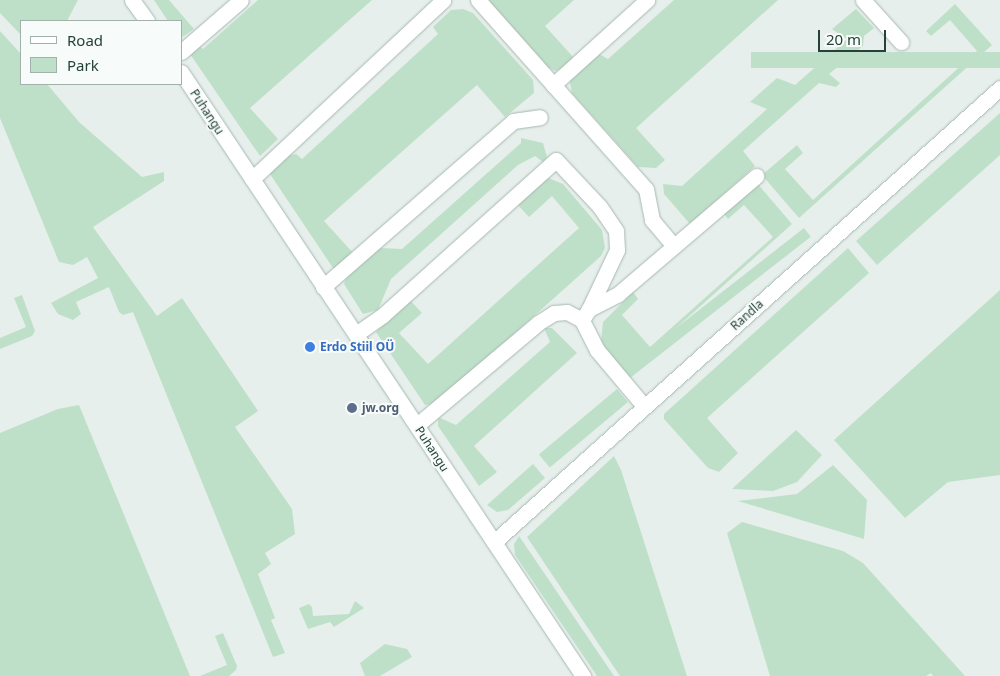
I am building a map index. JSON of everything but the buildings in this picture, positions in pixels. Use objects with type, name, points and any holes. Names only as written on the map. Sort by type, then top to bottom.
[{"type":"street","points":[[132,0],[146,20]]},
{"type":"street","points":[[182,51],[241,0]]},
{"type":"street","points":[[252,179],[443,0]]},
{"type":"street","points":[[478,0],[646,189],[652,220],[674,246]]},
{"type":"street","points":[[553,85],[647,0]]},
{"type":"street","points":[[863,0],[901,42]]},
{"type":"street","name":"Puhangu","points":[[182,74],[583,676]]},
{"type":"street","name":"Randla","points":[[494,542],[1000,88]]},
{"type":"street","points":[[323,288],[513,121],[540,118]]},
{"type":"street","points":[[356,334],[383,315],[556,160],[600,207],[616,231],[617,250],[586,315],[597,350],[644,406]]},
{"type":"street","points":[[417,425],[538,323],[554,313],[567,312],[586,315],[618,294],[756,176]]},
{"type":"green space","points":[[0,0],[78,0],[68,20],[20,20],[20,34],[0,13]]},
{"type":"green space","points":[[154,0],[169,0],[194,29],[182,37],[182,20],[167,20]]},
{"type":"green space","points":[[258,0],[372,0],[250,108],[278,139],[260,156],[190,54],[190,49],[197,44],[203,49]]},
{"type":"green space","points":[[488,0],[574,0],[545,26],[574,58],[563,68],[555,71],[548,67]]},
{"type":"green space","points":[[674,0],[778,0],[636,128],[665,160],[656,168],[638,167],[572,93],[569,77],[597,53],[608,59]]},
{"type":"green space","points":[[955,4],[992,45],[799,218],[762,175],[797,145],[803,153],[785,169],[813,200],[977,51],[950,20],[931,36],[926,31]]},
{"type":"green space","points":[[463,9],[473,13],[533,80],[534,93],[505,117],[477,85],[324,221],[355,255],[338,269],[333,268],[270,174],[271,170],[287,156],[296,154],[302,159],[438,34],[433,27],[451,10]]},
{"type":"green space","points":[[856,9],[874,28],[864,36],[863,46],[829,74],[840,83],[836,87],[819,83],[743,151],[755,166],[690,224],[664,194],[663,184],[682,186],[767,109],[750,102],[777,78],[795,85],[847,39],[832,29]]},
{"type":"green space","points":[[0,31],[20,53],[20,85],[48,85],[79,122],[142,177],[164,172],[164,181],[93,227],[157,316],[182,298],[258,411],[235,427],[292,509],[295,534],[265,553],[271,564],[258,574],[275,618],[271,620],[285,653],[273,657],[133,312],[123,315],[119,312],[109,287],[76,302],[81,314],[73,320],[58,314],[51,303],[98,278],[87,257],[73,265],[59,262],[0,118]]},
{"type":"green space","points":[[751,52],[1000,52],[1000,68],[751,68]]},
{"type":"green space","points":[[1000,113],[1000,155],[877,265],[856,241]]},
{"type":"green space","points":[[521,138],[543,143],[547,157],[543,162],[535,156],[518,165],[391,279],[378,310],[363,314],[344,284],[346,278],[380,248],[402,249],[521,143]]},
{"type":"green space","points":[[546,177],[563,184],[602,230],[605,248],[601,256],[437,403],[425,405],[376,332],[409,299],[422,313],[399,333],[428,364],[579,228],[552,196],[529,217],[516,203]]},
{"type":"green space","points":[[756,182],[792,224],[626,373],[601,342],[603,322],[633,292],[638,299],[622,315],[650,347],[773,237],[744,205],[728,219],[722,211]]},
{"type":"green space","points":[[804,228],[811,237],[630,378],[624,369]]},
{"type":"green space","points":[[848,248],[869,273],[707,418],[738,453],[719,472],[708,468],[664,419],[664,414]]},
{"type":"green space","points":[[1000,290],[1000,475],[948,482],[905,518],[834,440]]},
{"type":"green space","points":[[22,295],[35,331],[32,336],[0,349],[0,338],[26,327],[14,298]]},
{"type":"green space","points":[[544,328],[552,328],[577,353],[474,446],[497,472],[479,486],[438,426],[438,417],[456,425],[550,342]]},
{"type":"green space","points":[[617,389],[628,402],[550,468],[539,455]]},
{"type":"green space","points":[[79,405],[190,676],[0,676],[0,433],[58,409]]},
{"type":"green space","points":[[796,430],[822,455],[797,482],[773,491],[732,489]]},
{"type":"green space","points":[[614,456],[621,470],[687,676],[620,676],[527,537]]},
{"type":"green space","points":[[533,464],[545,478],[508,510],[497,512],[487,505]]},
{"type":"green space","points":[[833,465],[867,500],[864,539],[738,501],[797,494]]},
{"type":"green space","points":[[742,522],[843,551],[863,563],[965,676],[933,676],[931,673],[926,676],[770,676],[727,533]]},
{"type":"green space","points":[[519,536],[614,676],[597,676],[515,555],[514,544]]},
{"type":"green space","points":[[355,601],[364,608],[334,627],[330,622],[308,629],[299,608],[309,604],[312,607],[313,616],[349,614]]},
{"type":"green space","points":[[223,633],[237,666],[236,670],[229,676],[200,676],[227,665],[215,636]]},
{"type":"green space","points":[[385,644],[407,649],[412,657],[380,676],[365,676],[360,663]]},
{"type":"place","name":"Erdo Stiil OÜ","points":[[310,347]]},
{"type":"place","name":"jw.org","points":[[352,408]]}]
